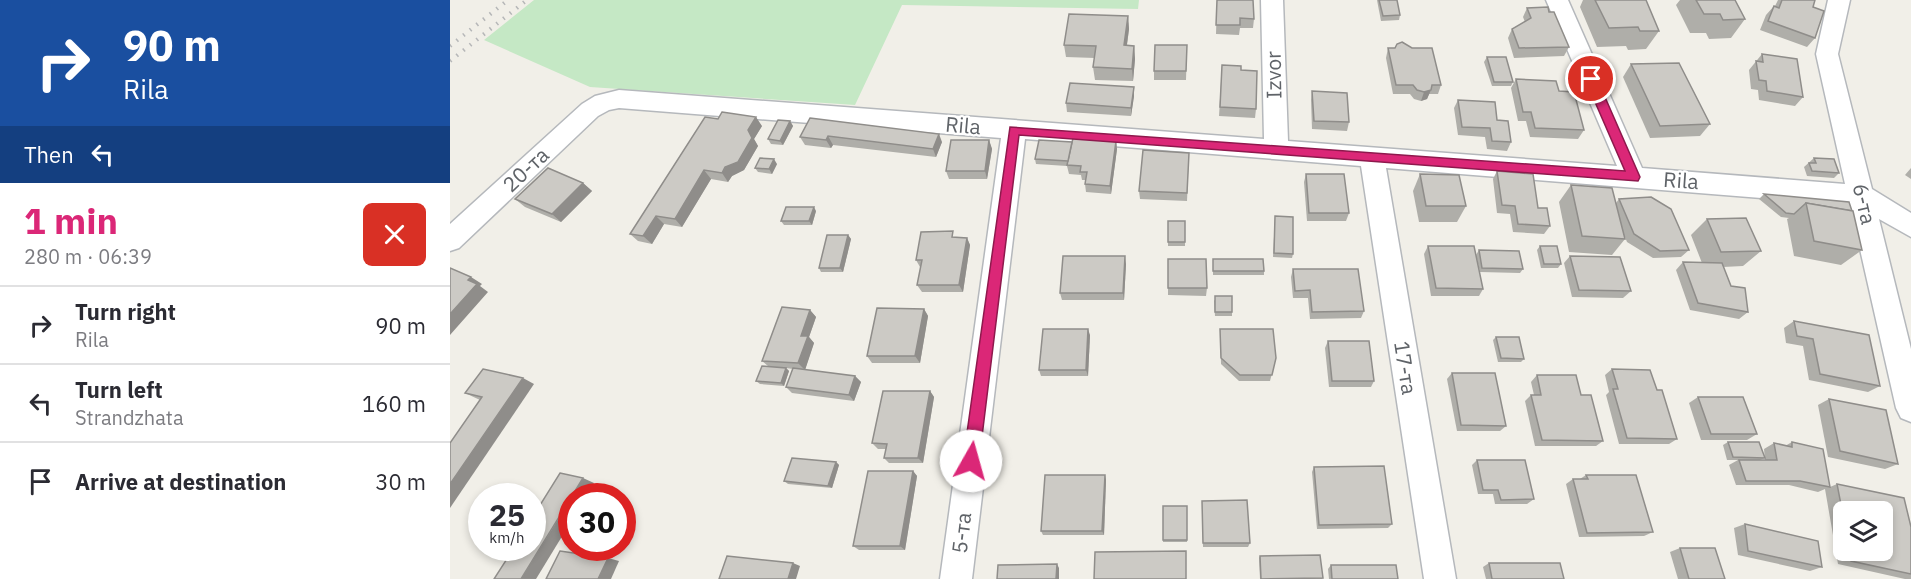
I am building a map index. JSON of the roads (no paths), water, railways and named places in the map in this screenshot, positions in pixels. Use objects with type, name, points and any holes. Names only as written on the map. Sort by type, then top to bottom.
[{"type":"street","name":"Izvor","points":[[1272,0],[1276,150]]},
{"type":"street","points":[[1557,0],[1634,177]]},
{"type":"street","name":"6-та","points":[[1839,0],[1827,54],[1911,408]]},
{"type":"street","name":"Rila","points":[[603,102],[619,99],[1862,196]]},
{"type":"street","name":"20-та","points":[[450,240],[590,110],[603,102]]},
{"type":"street","name":"5-та","points":[[956,579],[1014,130]]},
{"type":"street","name":"17-та","points":[[1372,157],[1440,579]]},
{"type":"street","points":[[1862,196],[1911,226]]},
{"type":"railway","points":[[450,46],[508,0]]},
{"type":"railway","points":[[450,61],[527,0]]}]
